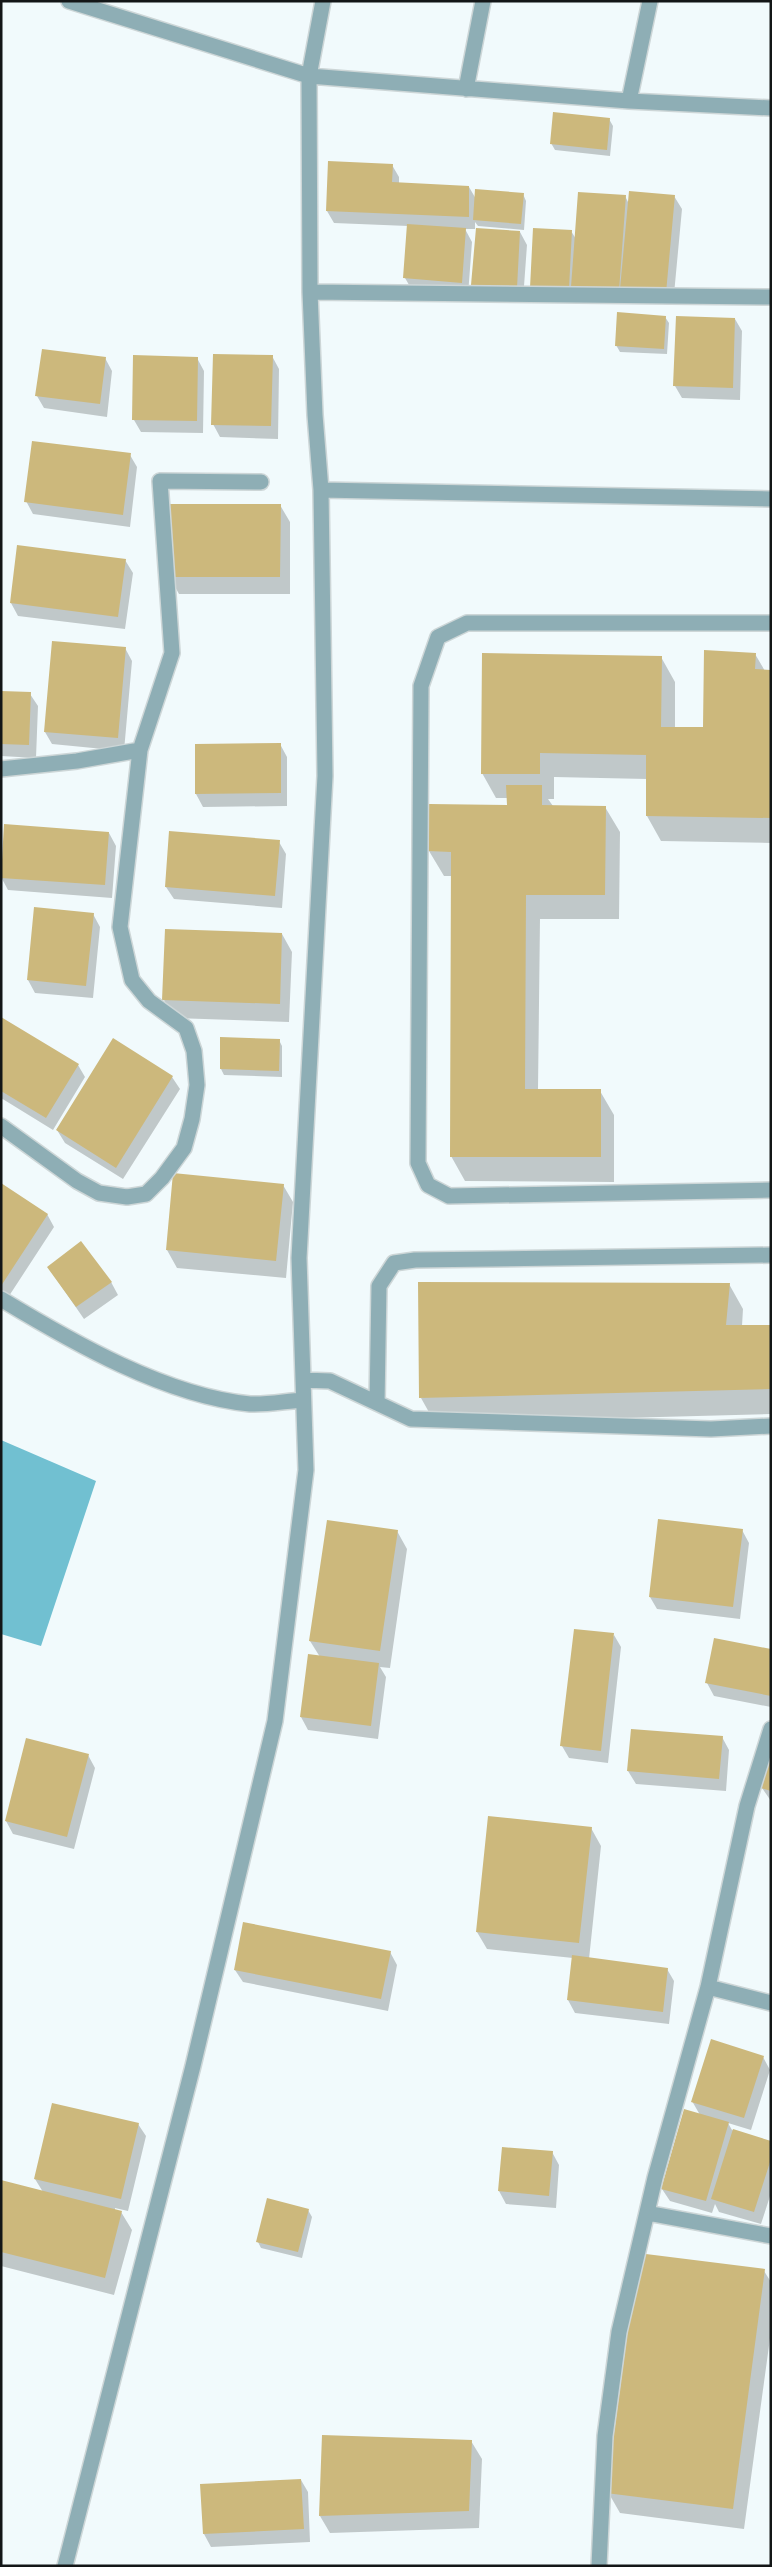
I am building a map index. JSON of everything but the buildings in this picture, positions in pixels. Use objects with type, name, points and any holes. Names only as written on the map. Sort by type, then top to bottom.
[{"type":"street","points":[[69,1],[309,76],[629,101],[771,108]]},
{"type":"street","points":[[65,2566],[193,2066],[275,1721],[306,1470],[300,1258],[325,776],[321,490],[315,415],[310,292],[309,76],[323,1]]},
{"type":"street","points":[[466,89],[483,1]]},
{"type":"street","points":[[629,101],[650,1]]},
{"type":"street","points":[[310,292],[771,298]]},
{"type":"street","points":[[1,1126],[77,1181],[99,1194],[127,1197],[146,1194],[162,1178],[184,1148],[192,1119],[197,1085],[194,1051],[186,1028],[149,1001],[132,980],[120,927],[140,750],[172,653],[160,481],[261,482]]},
{"type":"street","points":[[321,490],[771,500]]},
{"type":"street","points":[[771,623],[467,623],[438,637],[420,686],[418,1153],[418,1163],[428,1185],[450,1196],[771,1190]]},
{"type":"street","points":[[1,769],[77,761],[140,750]]},
{"type":"street","points":[[377,1403],[379,1286],[394,1263],[415,1260],[771,1255]]},
{"type":"street","points":[[1,1299],[65,1338],[187,1393],[251,1404],[303,1400]]},
{"type":"street","points":[[303,1380],[330,1381],[411,1418],[710,1429],[771,1426]]},
{"type":"street","points":[[600,2566],[605,2436],[619,2332],[647,2214],[708,1987],[747,1806],[771,1729]]},
{"type":"street","points":[[708,1987],[771,2003]]},
{"type":"street","points":[[647,2214],[771,2236]]},
{"type":"water","points":[[1,1440],[96,1481],[41,1646],[1,1634]]}]
